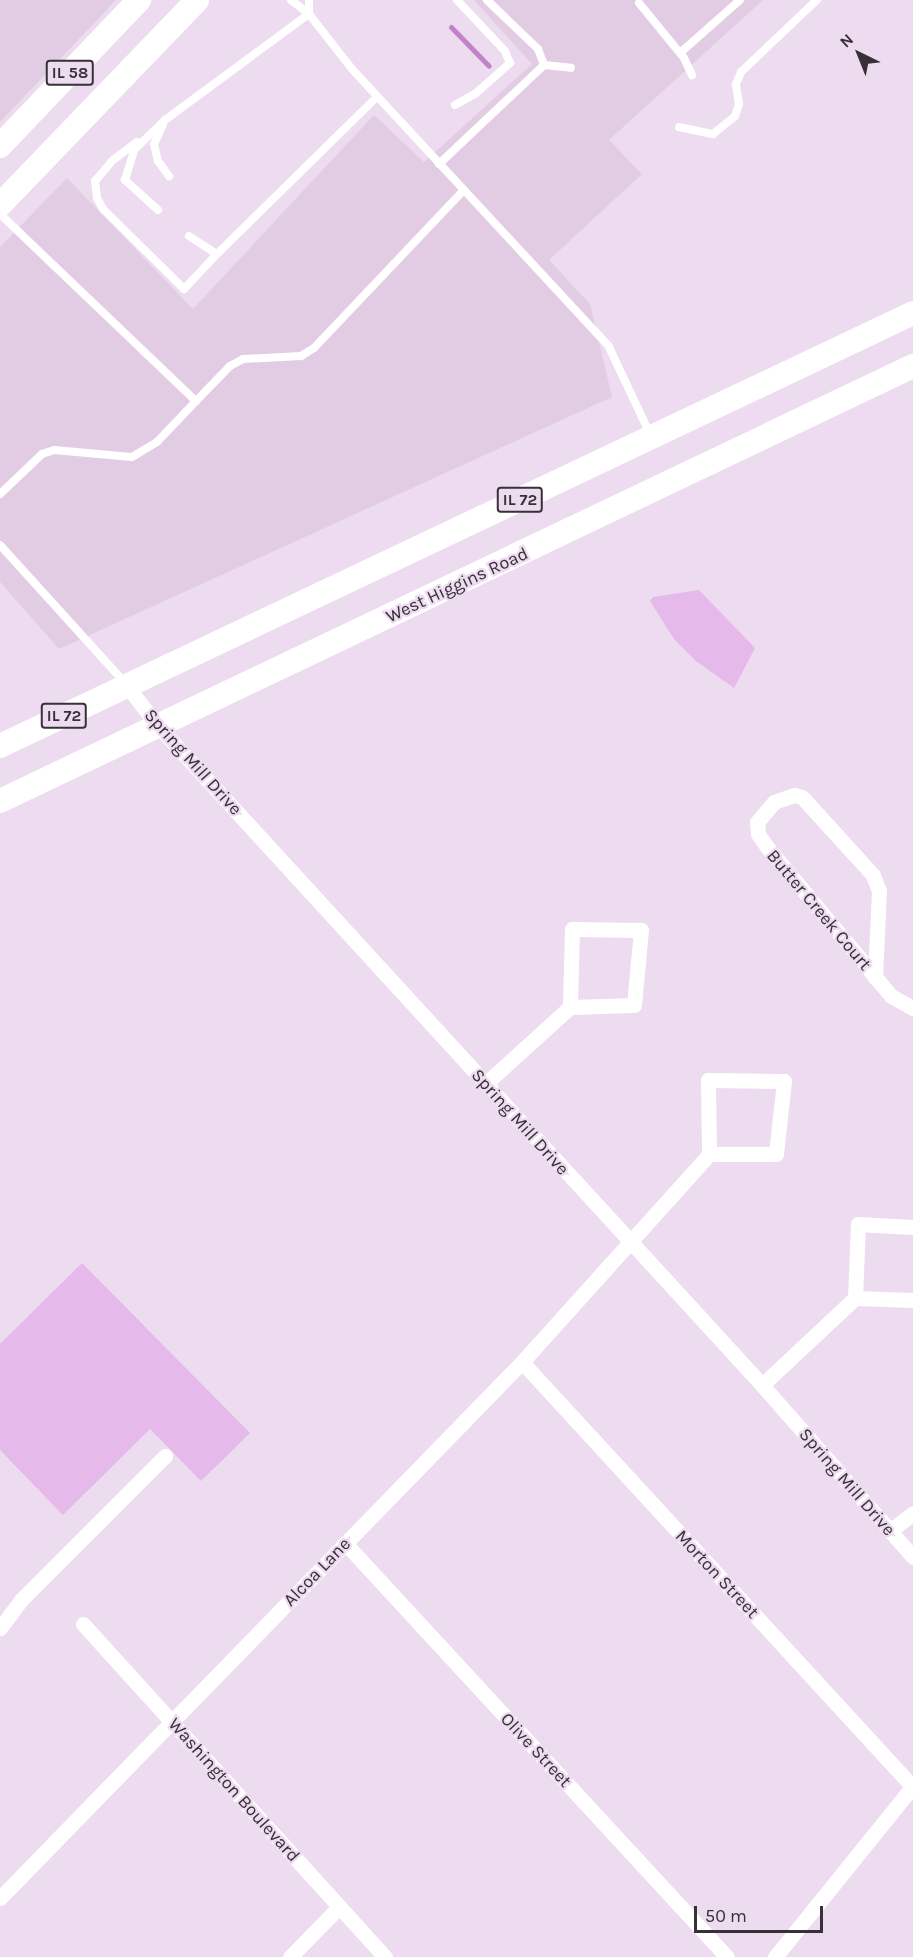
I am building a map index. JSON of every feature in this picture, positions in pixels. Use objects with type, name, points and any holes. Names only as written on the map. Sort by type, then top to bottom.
[{"type":"main road","name":"IL 58","points":[[0,146],[139,0]]},
{"type":"main road","name":"IL 58","points":[[0,205],[197,0]]},
{"type":"main road","name":"IL 72","points":[[0,746],[913,313]]},
{"type":"main road","name":"West Higgins Road","points":[[0,801],[913,366]]},
{"type":"street","name":"Spring Mill Drive","points":[[127,686],[158,726],[630,1244],[762,1385],[913,1557]]},
{"type":"street","name":"Butter Creek Court","points":[[875,978],[879,891],[873,875],[802,797],[794,795],[774,802],[757,822],[758,834],[875,978],[891,996],[913,1008]]},
{"type":"street","points":[[485,1084],[570,1007],[634,1005],[641,930],[572,929],[570,1007]]},
{"type":"street","points":[[708,1080],[784,1081],[776,1154],[709,1154],[708,1080]]},
{"type":"street","name":"Alcoa Lane","points":[[0,1898],[522,1362],[709,1154]]},
{"type":"street","points":[[762,1385],[855,1298],[858,1224],[913,1227]]},
{"type":"street","points":[[855,1298],[913,1300]]},
{"type":"street","name":"Morton Street","points":[[522,1362],[913,1786]]},
{"type":"street","points":[[4,1617],[165,1456]]},
{"type":"street","points":[[890,1531],[913,1513]]},
{"type":"street","name":"Olive Street","points":[[345,1543],[727,1957]]},
{"type":"street","name":"Washington Boulevard","points":[[83,1624],[385,1957]]},
{"type":"street","points":[[775,1957],[913,1786]]},
{"type":"street","points":[[290,1957],[339,1907]]},
{"type":"lane","points":[[291,0],[309,14],[377,97],[609,347],[652,437]]},
{"type":"lane","points":[[309,0],[309,14]]},
{"type":"lane","points":[[455,105],[475,94],[510,63],[505,51],[457,0]]},
{"type":"lane","points":[[487,0],[538,49],[544,65]]},
{"type":"lane","points":[[680,53],[740,0]]},
{"type":"lane","points":[[679,127],[713,134],[735,116],[739,104],[736,84],[741,72],[817,0]]},
{"type":"lane","points":[[639,1],[680,53],[692,75]]},
{"type":"lane","points":[[309,14],[112,161],[95,181],[97,198],[184,289],[377,97]]},
{"type":"lane","points":[[439,164],[544,65],[571,68]]},
{"type":"lane","points":[[165,120],[154,144],[158,161],[169,176]]},
{"type":"lane","points":[[147,134],[134,150],[125,180],[158,210]]},
{"type":"lane","points":[[0,494],[48,452],[62,448],[107,457],[132,457],[157,442],[230,366],[243,359],[301,356],[314,348],[464,190]]},
{"type":"lane","points":[[0,214],[196,401]]},
{"type":"lane","points":[[189,236],[217,254]]},
{"type":"lane","points":[[0,545],[127,686]]},
{"type":"shaded area","points":[[0,0],[116,0],[0,122]]},
{"type":"shaded area","points":[[474,0],[763,0],[609,140],[642,174],[549,260],[590,304],[612,397],[59,649],[0,582],[0,247],[67,178],[193,309],[374,115],[424,162],[532,64]]},
{"type":"shaded area","points":[[699,590],[755,648],[734,688],[696,661],[674,639],[650,601],[653,597]]},
{"type":"shaded area","points":[[82,1263],[250,1433],[201,1481],[150,1429],[63,1515],[0,1450],[0,1344]]},
{"type":"waterway","points":[[451,27],[489,66]]}]
